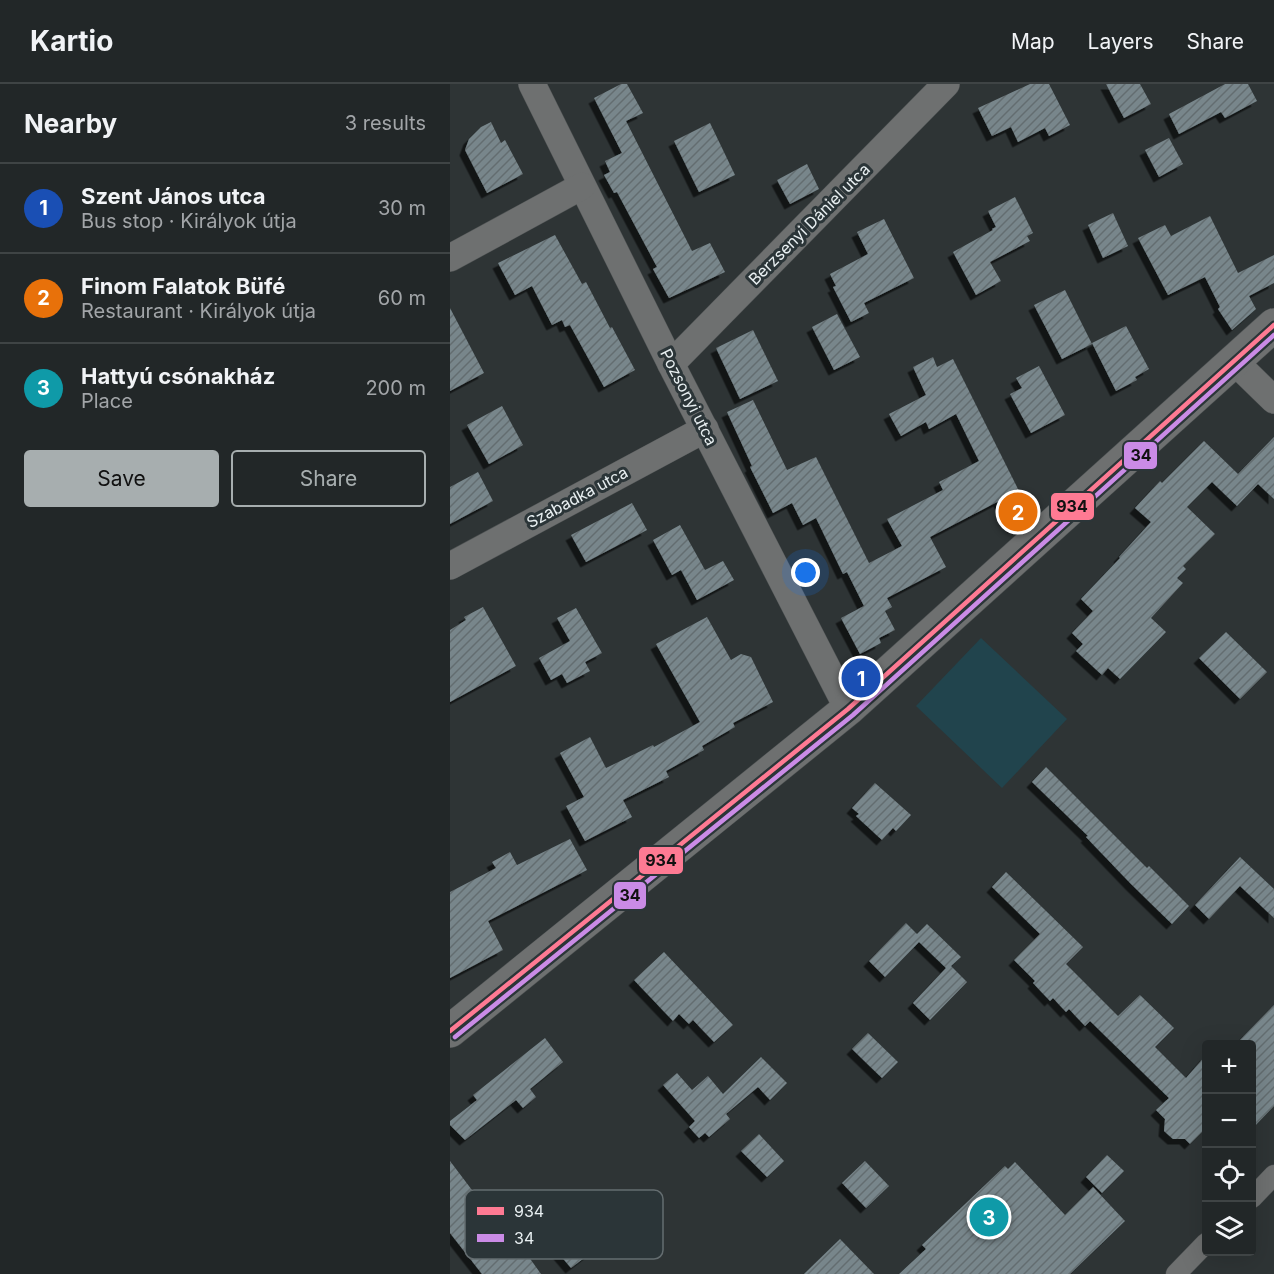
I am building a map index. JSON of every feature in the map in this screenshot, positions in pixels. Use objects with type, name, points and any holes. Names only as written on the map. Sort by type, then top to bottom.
[{"type":"street","name":"Pozsonyi utca","points":[[532,84],[848,709]]},
{"type":"street","name":"Berzsenyi Dániel utca","points":[[672,364],[946,84]]},
{"type":"street","points":[[450,258],[582,186]]},
{"type":"street","points":[[450,1031],[848,709],[1274,325]]},
{"type":"street","points":[[1235,362],[1274,400]]},
{"type":"street","name":"Szabadka utca","points":[[450,566],[705,429]]},
{"type":"street","points":[[1256,1193],[1274,1175]]},
{"type":"street","points":[[1176,1274],[1202,1247]]},
{"type":"shaded area","points":[[981,638],[1067,719],[1002,788],[916,706]]},
{"type":"building","points":[[621,84],[627,84],[643,113],[626,121],[692,251],[710,243],[725,272],[669,298],[653,269],[657,267],[617,192],[614,193],[604,175],[610,172],[605,161],[622,153],[594,98]]},
{"type":"building","points":[[1030,84],[1049,84],[1070,125],[1049,136],[1045,128],[1018,142],[1011,127],[992,136],[978,108]]},
{"type":"building","points":[[1106,84],[1140,84],[1151,104],[1124,118]]},
{"type":"building","points":[[1225,84],[1248,84],[1257,101],[1225,118],[1221,112],[1179,134],[1169,114]]},
{"type":"building","points":[[491,122],[501,143],[505,140],[523,174],[487,193],[465,150],[469,139],[481,127]]},
{"type":"building","points":[[710,123],[735,175],[699,192],[674,141]]},
{"type":"building","points":[[1169,138],[1183,164],[1159,177],[1145,150]]},
{"type":"building","points":[[807,164],[819,189],[790,204],[777,180]]},
{"type":"building","points":[[1015,197],[1033,233],[1027,236],[1030,241],[990,262],[1001,281],[976,295],[953,252],[993,230],[996,227],[988,211]]},
{"type":"building","points":[[1113,213],[1128,246],[1103,258],[1088,225]]},
{"type":"building","points":[[1210,216],[1238,273],[1274,255],[1274,283],[1249,296],[1256,309],[1232,330],[1218,309],[1220,307],[1205,277],[1168,295],[1138,238],[1165,225],[1171,236]]},
{"type":"building","points":[[884,219],[914,278],[864,303],[869,313],[851,322],[833,287],[836,286],[830,274],[868,254],[857,232]]},
{"type":"building","points":[[555,235],[582,284],[586,282],[635,370],[604,387],[570,325],[565,327],[562,320],[552,325],[532,286],[515,295],[498,263]]},
{"type":"building","points":[[1065,290],[1092,344],[1062,359],[1034,305]]},
{"type":"building","points":[[450,308],[484,373],[450,391]]},
{"type":"building","points":[[837,314],[860,357],[834,370],[812,327]]},
{"type":"building","points":[[1126,326],[1149,369],[1135,377],[1137,380],[1116,391],[1092,343]]},
{"type":"building","points":[[753,330],[778,381],[740,399],[716,348]]},
{"type":"building","points":[[933,357],[937,367],[953,359],[1030,513],[1013,528],[999,501],[930,537],[946,567],[887,598],[892,607],[885,611],[895,630],[879,638],[881,643],[860,654],[841,618],[864,606],[847,572],[843,574],[816,518],[803,525],[792,503],[773,513],[750,467],[752,466],[727,412],[753,400],[787,470],[816,457],[869,563],[902,546],[887,519],[943,490],[939,482],[979,461],[956,414],[929,429],[926,422],[901,436],[889,414],[926,395],[913,367]]},
{"type":"building","points":[[1039,366],[1065,415],[1031,433],[1010,394],[1022,388],[1016,378]]},
{"type":"building","points":[[502,406],[523,445],[489,464],[467,425]]},
{"type":"building","points":[[1274,437],[1274,499],[1258,484],[1237,506],[1212,482],[1187,507],[1215,534],[1183,566],[1186,569],[1177,578],[1183,583],[1151,618],[1166,632],[1120,679],[1108,668],[1102,675],[1076,651],[1083,644],[1072,633],[1093,611],[1081,599],[1151,522],[1135,508],[1160,481],[1162,483],[1204,441],[1238,474]]},
{"type":"building","points":[[478,472],[493,501],[450,524],[450,487]]},
{"type":"building","points":[[632,503],[647,530],[586,562],[571,535]]},
{"type":"building","points":[[680,525],[705,570],[723,561],[734,580],[697,600],[681,570],[672,575],[653,540]]},
{"type":"building","points":[[483,607],[516,666],[450,702],[450,630],[466,620],[464,617]]},
{"type":"building","points":[[576,608],[602,653],[585,662],[590,671],[567,683],[562,674],[551,680],[539,658],[570,641],[557,618]]},
{"type":"building","points":[[707,617],[731,660],[741,654],[751,657],[773,702],[733,723],[735,727],[702,746],[704,750],[666,771],[669,777],[623,800],[632,817],[585,841],[566,806],[584,797],[560,753],[590,737],[606,768],[653,745],[654,747],[700,722],[656,644]]},
{"type":"building","points":[[1226,632],[1267,672],[1240,699],[1199,658]]},
{"type":"building","points":[[1046,767],[1147,868],[1149,866],[1189,906],[1172,924],[1086,837],[1088,836],[1032,782]]},
{"type":"building","points":[[875,783],[911,815],[896,831],[893,828],[882,840],[856,816],[859,814],[852,808]]},
{"type":"building","points":[[570,839],[587,870],[488,921],[503,950],[450,978],[450,892],[496,868],[492,862],[510,852],[517,865]]},
{"type":"building","points":[[1240,857],[1274,889],[1274,918],[1240,886],[1209,919],[1195,905]]},
{"type":"building","points":[[1006,872],[1083,947],[1066,964],[1118,1016],[1140,995],[1174,1028],[1155,1047],[1186,1078],[1202,1060],[1202,1132],[1190,1144],[1185,1139],[1173,1139],[1164,1131],[1165,1119],[1156,1110],[1169,1098],[1090,1021],[1085,1026],[1069,1009],[1066,1012],[1053,998],[1050,1001],[1033,983],[1035,981],[1014,960],[1040,934],[992,887]]},
{"type":"building","points":[[906,923],[917,934],[927,924],[961,957],[951,966],[967,982],[930,1020],[913,1003],[946,968],[919,942],[885,977],[869,961]]},
{"type":"building","points":[[664,952],[733,1025],[714,1042],[693,1020],[689,1024],[679,1014],[673,1021],[634,980]]},
{"type":"building","points":[[1274,1005],[1274,1106],[1256,1125],[1256,1040],[1240,1040]]},
{"type":"building","points":[[868,1033],[898,1062],[882,1078],[852,1049]]},
{"type":"building","points":[[545,1038],[563,1062],[530,1089],[536,1097],[523,1108],[516,1100],[465,1140],[450,1125],[450,1121],[477,1100],[473,1095]]},
{"type":"building","points":[[761,1057],[787,1083],[770,1100],[758,1087],[726,1114],[730,1119],[709,1137],[705,1133],[699,1138],[689,1127],[695,1121],[663,1085],[677,1073],[692,1090],[708,1076],[723,1094]]},
{"type":"building","points":[[759,1134],[784,1161],[767,1177],[741,1151]]},
{"type":"building","points":[[1107,1155],[1124,1171],[1102,1193],[1086,1177]]},
{"type":"building","points":[[450,1161],[472,1190],[465,1190],[465,1252],[450,1233]]},
{"type":"building","points":[[865,1161],[889,1186],[866,1208],[842,1183]]},
{"type":"building","points":[[1015,1162],[1065,1215],[1093,1187],[1125,1221],[1070,1274],[899,1274],[926,1249],[922,1245],[1005,1166],[1008,1169]]},
{"type":"building","points":[[840,1239],[874,1274],[804,1274]]},
{"type":"building","points":[[470,1259],[530,1259],[541,1274],[482,1274]]},
{"type":"building","points":[[563,1259],[583,1259],[571,1268]]},
{"type":"transit line","name":"934","points":[[450,1031],[848,709],[1274,325]]},
{"type":"transit line","name":"34","points":[[455,1037],[853,715],[1274,335]]},
{"type":"place","name":"Finom Falatok Büfé","points":[[1018,512]]},
{"type":"place","name":"Szent János utca","points":[[861,678]]},
{"type":"place","name":"Hattyú csónakház","points":[[989,1217]]}]
